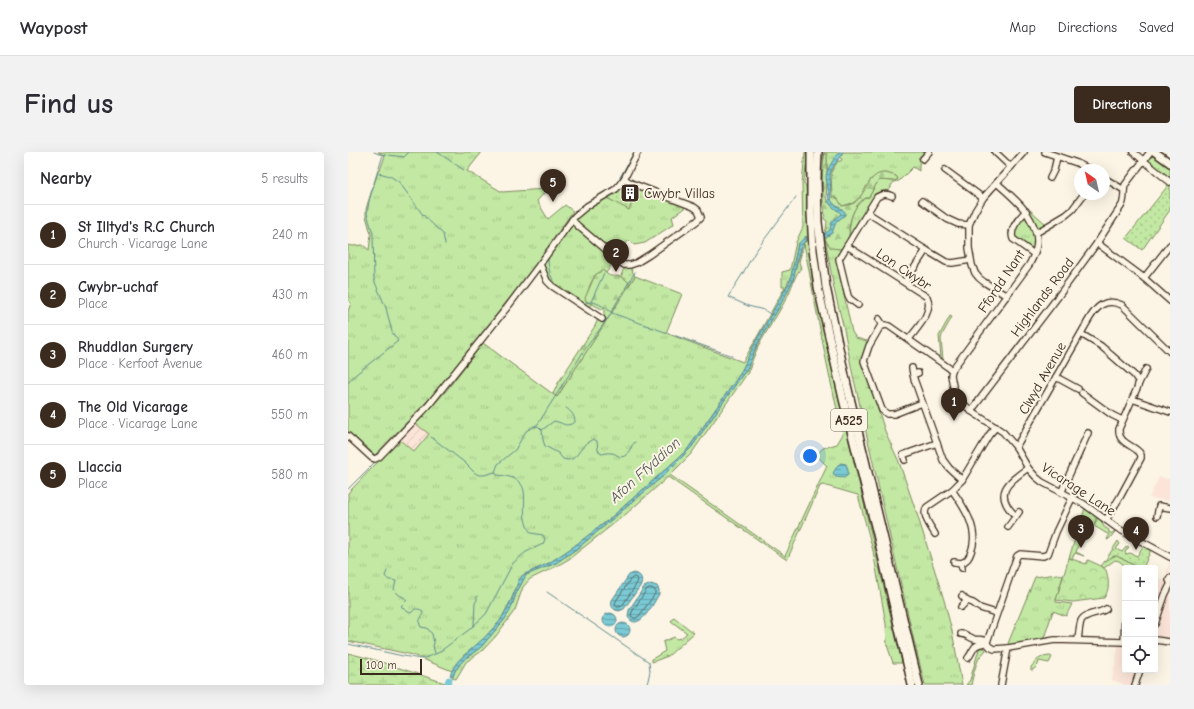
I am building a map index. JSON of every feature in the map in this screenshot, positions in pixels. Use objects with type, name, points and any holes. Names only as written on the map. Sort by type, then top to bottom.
[{"type":"main road","name":"A525","points":[[811,152],[811,213],[813,250],[818,287],[843,399],[877,534],[912,685]]},
{"type":"main road","name":"A525","points":[[818,152],[818,222],[826,287],[849,393],[919,685]]},
{"type":"main road","points":[[1155,152],[1170,163]]},
{"type":"street","points":[[348,436],[372,458],[375,459],[379,457],[445,386],[579,212],[616,188],[624,179],[638,152]]},
{"type":"street","points":[[995,152],[1011,167]]},
{"type":"street","points":[[1007,296],[979,278],[975,273],[969,248],[969,225],[983,198],[1024,152]]},
{"type":"street","points":[[1045,152],[1079,164]]},
{"type":"street","points":[[1133,152],[1170,182]]},
{"type":"street","name":"Highlands Road","points":[[971,411],[1097,243],[1122,205],[1125,185],[1150,152]]},
{"type":"street","points":[[1050,178],[1058,157]]},
{"type":"street","points":[[945,170],[954,174],[983,198]]},
{"type":"street","points":[[572,220],[624,265],[630,265],[650,255],[701,217],[698,210],[694,208],[624,179]]},
{"type":"street","points":[[1110,182],[1124,191]]},
{"type":"street","points":[[997,183],[1026,211],[1035,227],[1036,233]]},
{"type":"street","points":[[855,304],[848,296],[839,259],[877,197],[880,195],[890,194]]},
{"type":"street","points":[[928,200],[927,203],[930,207]]},
{"type":"street","points":[[1036,233],[1042,228],[1066,215],[1080,200]]},
{"type":"street","points":[[922,201],[947,219],[958,224],[969,225]]},
{"type":"street","points":[[1026,211],[1012,230],[1012,236],[1034,254]]},
{"type":"street","points":[[868,213],[946,262],[952,263],[971,260]]},
{"type":"street","name":"Ffordd Nant","points":[[952,370],[1029,265],[1037,244],[1036,233]]},
{"type":"street","points":[[1097,243],[1144,278],[1170,301]]},
{"type":"street","points":[[1144,278],[1170,245]]},
{"type":"street","name":"Lon Cwybr","points":[[848,246],[927,297],[929,309],[909,339]]},
{"type":"street","points":[[904,282],[926,250]]},
{"type":"street","points":[[540,264],[547,281],[552,286],[602,319]]},
{"type":"street","name":"Clwyd Avenue","points":[[1016,447],[1098,306],[1109,302],[1118,303],[1129,311],[1170,352]]},
{"type":"street","points":[[880,319],[883,325]]},
{"type":"street","points":[[922,403],[894,414],[887,414],[882,410],[864,361],[869,346],[878,329],[883,325],[889,326],[952,370]]},
{"type":"street","points":[[1081,334],[1101,346],[1134,375],[1139,382],[1137,388]]},
{"type":"street","points":[[1106,520],[1120,497],[1141,455],[1121,440],[1118,435],[1118,429],[1146,369]]},
{"type":"street","name":"Vicarage Lane","points":[[952,370],[951,379],[956,393],[964,404],[971,411],[1003,432],[1016,447],[1028,468],[1042,482],[1084,504],[1106,520],[1170,557]]},
{"type":"street","points":[[914,372],[922,403],[946,464],[962,480]]},
{"type":"street","points":[[1056,377],[1080,391],[1112,415],[1122,420]]},
{"type":"street","points":[[1132,399],[1170,412]]},
{"type":"street","points":[[934,534],[924,514],[925,510],[927,507],[952,490],[962,480],[989,435],[996,427]]},
{"type":"street","points":[[1061,493],[1088,434]]},
{"type":"street","points":[[902,457],[937,443]]},
{"type":"street","points":[[1008,527],[1018,514],[1007,507],[1005,501],[1006,488],[1014,478],[1028,468]]},
{"type":"street","points":[[952,490],[964,507],[974,536],[973,546],[968,559],[961,566],[954,562]]},
{"type":"street","points":[[987,642],[1017,556],[1020,554],[1043,556],[1048,554],[1056,532],[1072,498]]},
{"type":"street","points":[[1157,516],[1159,506],[1170,508]]},
{"type":"street","points":[[1158,615],[1170,584],[1170,578]]},
{"type":"street","points":[[961,607],[964,599],[980,608],[996,613]]},
{"type":"street","points":[[1078,640],[1083,618],[1087,615],[1102,612],[1106,609]]},
{"type":"street","points":[[961,634],[967,634],[969,637],[976,640],[984,640],[994,649],[1055,640],[1122,642]]},
{"type":"street","points":[[1158,640],[1170,642]]},
{"type":"street","points":[[968,658],[975,646],[987,642]]},
{"type":"street","points":[[1001,685],[1008,648]]},
{"type":"street","points":[[1135,685],[1139,673]]},
{"type":"shaded area","points":[[416,424],[430,434],[414,453],[400,440]]},
{"type":"shaded area","points":[[1159,477],[1170,479],[1170,501],[1149,498]]},
{"type":"shaded area","points":[[1170,555],[1170,641],[1158,640],[1158,578],[1165,581]]},
{"type":"shaded area","points":[[1119,642],[1122,642],[1122,673],[1138,673],[1133,685],[1123,685],[1112,680]]},
{"type":"green space","points":[[378,152],[482,152],[467,171],[502,192],[545,189],[546,191],[537,201],[548,219],[565,205],[573,211],[532,270],[430,398],[375,455],[348,432],[348,311],[351,303],[348,300],[348,245],[363,245],[369,250],[371,234],[366,216],[366,209],[378,170],[380,170],[385,156]]},
{"type":"green space","points":[[805,152],[808,152],[804,183],[806,186],[809,243],[818,302],[829,357],[902,663],[893,663],[887,645],[886,624],[873,551],[858,495],[823,485],[820,486],[787,560],[668,477],[626,514],[569,559],[530,579],[523,587],[515,610],[496,636],[482,651],[466,662],[456,679],[452,678],[460,664],[481,647],[505,619],[526,575],[556,563],[578,548],[662,477],[691,448],[743,374],[747,371],[751,358],[779,308],[793,279],[802,245],[807,240],[806,236],[798,244],[790,281],[789,280],[779,302],[756,341],[740,374],[687,450],[607,521],[573,547],[549,563],[523,575],[519,580],[500,621],[474,648],[464,655],[452,671],[413,655],[348,641],[348,493],[394,445],[398,445],[398,441],[400,440],[414,452],[429,434],[416,424],[446,391],[483,343],[557,397],[635,276],[682,294],[666,333],[743,362],[785,287],[782,287],[782,272],[790,270],[796,242],[803,227],[802,184]],"holes":[[[804,244],[827,363],[843,434],[837,444],[823,448],[818,453],[819,458],[827,466],[785,556],[670,475],[691,454],[749,371],[752,360],[762,340],[784,303],[801,268],[799,262]]]},
{"type":"green space","points":[[824,152],[839,152],[827,174],[827,155],[825,154],[823,160]]},
{"type":"green space","points":[[843,152],[924,152],[918,158],[921,160],[919,164],[919,171],[913,167],[899,181],[893,183],[889,190],[875,196],[849,237],[851,219],[859,203],[869,197],[879,180],[894,181],[898,179],[896,176],[884,173],[871,179],[859,198],[853,203],[842,206],[834,200],[832,196],[831,172],[838,161],[841,161],[842,159],[839,157]]},
{"type":"green space","points":[[825,153],[827,154],[826,198],[828,203],[834,196],[838,199],[842,206],[854,203],[862,195],[871,180],[879,174],[884,173],[896,176],[898,179],[894,181],[879,180],[869,197],[857,205],[851,219],[849,237],[841,249],[831,248],[825,238],[827,221],[824,219],[825,214],[822,179]]},
{"type":"green space","points":[[1154,156],[1170,168],[1170,179],[1149,162],[1151,157]]},
{"type":"green space","points":[[623,183],[637,190],[629,210],[605,197]]},
{"type":"green space","points":[[1170,183],[1170,210],[1142,250],[1126,238]]},
{"type":"green space","points":[[551,185],[555,185],[557,192],[550,189],[545,189]]},
{"type":"green space","points":[[640,188],[687,206],[672,217],[674,224],[645,243],[634,245],[629,240],[616,254],[575,220],[580,214],[605,197],[629,209],[637,190]]},
{"type":"green space","points":[[1030,210],[1046,224],[1037,228],[1028,212]]},
{"type":"green space","points":[[1026,216],[1035,237],[1032,250],[1015,238],[1014,231],[1022,218]]},
{"type":"green space","points":[[572,223],[616,259],[606,273],[600,272],[592,281],[586,301],[592,304],[587,308],[550,283],[542,266]]},
{"type":"green space","points":[[825,238],[832,246],[841,249],[836,258],[852,332],[856,338],[867,341],[862,360],[885,431],[899,462],[918,517],[944,600],[952,631],[962,685],[925,685],[852,371],[834,289]]},
{"type":"green space","points":[[630,267],[635,276],[630,284],[621,276],[623,270]]},
{"type":"green space","points":[[603,270],[610,276],[623,277],[630,284],[607,320],[604,318],[604,310],[586,301],[585,298],[595,275]]},
{"type":"green space","points":[[950,316],[952,317],[941,339],[943,360],[941,358],[939,336]]},
{"type":"green space","points":[[598,319],[605,323],[557,397],[553,394],[558,383]]},
{"type":"green space","points":[[1085,508],[1097,516],[1094,524],[1087,522],[1076,552],[1084,556],[1075,553],[1072,559],[1069,558]]},
{"type":"green space","points":[[1098,517],[1104,527],[1109,530],[1109,533],[1113,533],[1115,530],[1115,532],[1107,540],[1109,535],[1094,526]]},
{"type":"green space","points":[[1118,541],[1120,544],[1116,549],[1122,552],[1127,546],[1129,547],[1125,552],[1126,554],[1130,553],[1137,556],[1143,546],[1150,550],[1144,565],[1134,565],[1117,556],[1105,561]]},
{"type":"green space","points":[[1117,556],[1134,565],[1124,565],[1115,560],[1104,568],[1101,566],[1105,561]]},
{"type":"green space","points":[[1069,558],[1086,564],[1088,560],[1106,570],[1108,585],[1104,598],[1073,602],[1056,600]]},
{"type":"green space","points":[[1057,574],[1063,576],[1056,602],[1072,604],[1066,616],[1053,611],[1044,638],[1007,646],[1035,577]]},
{"type":"green space","points":[[674,617],[694,633],[668,656],[652,662],[652,659],[665,651],[663,642],[674,637],[677,639],[681,638],[687,633],[671,621]]},
{"type":"green space","points":[[981,647],[986,650],[978,661],[971,685],[966,685],[970,680],[979,649]]},
{"type":"green space","points":[[348,653],[375,660],[445,683],[444,685],[348,685]]},
{"type":"green space","points":[[1050,656],[1052,657],[1049,663],[1039,661],[1038,665],[1031,670],[1031,667],[1039,659]]},
{"type":"water","points":[[839,152],[843,152],[831,170],[830,175],[831,200],[845,212],[845,215],[836,222],[832,233],[825,238],[824,234],[830,230],[832,222],[841,214],[831,206],[829,202],[826,177],[829,167]]},
{"type":"water","points":[[806,236],[806,240],[803,243],[799,253],[793,280],[756,347],[747,369],[691,448],[662,477],[578,548],[556,563],[526,575],[505,619],[481,647],[460,664],[453,677],[450,675],[459,660],[485,637],[500,621],[511,601],[519,580],[523,575],[549,563],[573,547],[607,521],[687,450],[740,374],[756,341],[790,281],[798,244]]},
{"type":"water","points":[[841,463],[846,464],[848,470],[848,475],[844,478],[836,477],[833,473]]},
{"type":"water","points":[[634,573],[641,577],[641,585],[624,609],[619,611],[615,610],[612,607],[612,600],[629,575]]},
{"type":"water","points":[[651,584],[657,586],[659,594],[641,620],[636,622],[632,621],[628,617],[629,610],[644,587]]},
{"type":"water","points":[[610,613],[615,615],[617,620],[615,625],[610,627],[605,625],[603,620],[605,615]]},
{"type":"water","points":[[623,623],[628,625],[630,630],[628,635],[623,637],[618,635],[616,630],[618,625]]},
{"type":"waterway","points":[[374,152],[386,155]]},
{"type":"waterway","points":[[389,155],[404,157],[409,152]]},
{"type":"waterway","points":[[437,152],[464,170]]},
{"type":"waterway","points":[[569,220],[577,209],[617,183],[634,152]]},
{"type":"waterway","points":[[348,383],[355,375],[398,341],[392,332],[386,308],[374,280],[373,233],[367,214],[369,201],[383,155]]},
{"type":"waterway","points":[[379,173],[390,176],[399,182],[423,215],[443,234],[445,244]]},
{"type":"waterway","points":[[772,315],[764,310],[748,306],[728,297],[755,252],[796,197]]},
{"type":"waterway","points":[[548,257],[549,267],[554,281],[563,290],[584,303],[597,303],[612,313],[732,356]]},
{"type":"waterway","points":[[611,312],[635,272]]},
{"type":"waterway","points":[[591,302],[604,273]]},
{"type":"waterway","points":[[507,304],[512,297]]},
{"type":"waterway","points":[[348,644],[421,659],[438,653],[470,629],[486,614],[513,563],[526,552],[543,544],[545,539],[543,535],[531,533],[526,524],[523,488],[519,482],[511,477],[497,475],[495,472],[498,464],[515,450],[526,431],[538,424],[585,349],[612,313]]},
{"type":"waterway","points":[[534,427],[538,426],[542,430],[554,421],[567,425],[572,424],[575,422],[574,418],[570,411],[566,408]]},
{"type":"waterway","points":[[542,430],[545,446],[558,453],[563,459],[568,460],[576,456],[585,444],[593,439],[597,441],[598,450],[601,454],[613,453],[620,457],[626,455],[635,442]]},
{"type":"waterway","points":[[348,432],[375,456],[384,448]]},
{"type":"waterway","points":[[431,437],[464,462],[475,473],[484,475],[495,472]]},
{"type":"waterway","points":[[348,489],[374,463]]},
{"type":"waterway","points":[[387,571],[385,576],[386,578],[396,581],[395,591],[407,600],[401,606],[410,613],[415,609],[423,612],[420,625],[421,627],[427,628],[432,634],[435,653]]},
{"type":"waterway","points":[[547,592],[649,662],[650,671],[647,685]]},
{"type":"waterway","points":[[474,625],[475,603],[477,596]]},
{"type":"waterway","name":"Afon Ffyddion","points":[[447,685],[449,680]]},
{"type":"place","name":"Cwybr Villas","points":[[630,193]]},
{"type":"place","name":"Llaccia","points":[[553,202]]},
{"type":"place","name":"Cwybr-uchaf","points":[[616,272]]},
{"type":"place","name":"St Illtyd's R.C Church","points":[[954,421]]},
{"type":"place","name":"Rhuddlan Surgery","points":[[1081,548]]},
{"type":"place","name":"The Old Vicarage","points":[[1136,550]]}]
